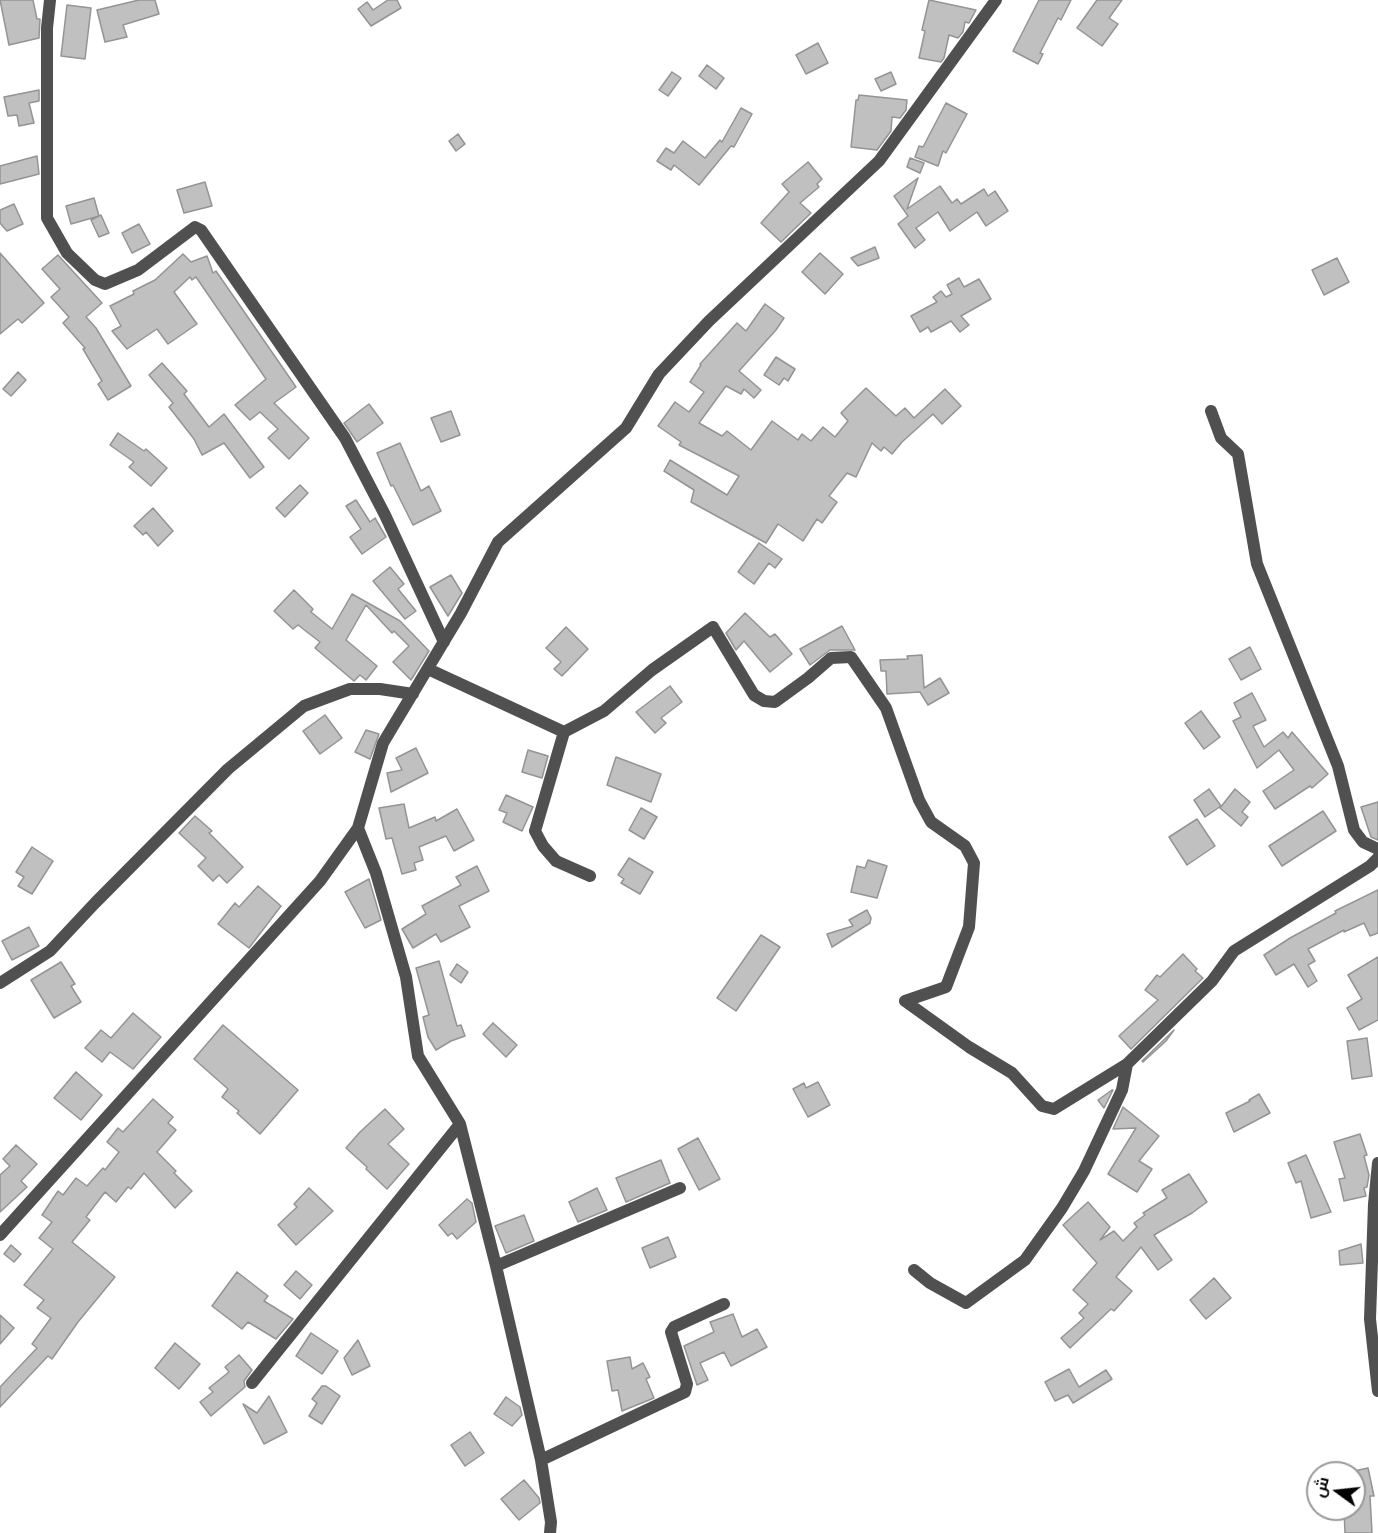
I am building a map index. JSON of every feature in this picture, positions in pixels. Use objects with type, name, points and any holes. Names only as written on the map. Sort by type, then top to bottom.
[{"type":"street","points":[[50,0],[47,28],[47,218],[67,253],[95,280],[105,284],[138,270],[195,227],[201,230],[345,438],[385,515],[444,642]]},
{"type":"street","points":[[0,1236],[320,881],[358,828],[384,742],[444,642],[498,542],[626,428],[659,374],[709,321],[879,161],[996,0]]},
{"type":"street","points":[[1211,411],[1221,438],[1238,454],[1257,564],[1338,766],[1354,830],[1363,842],[1378,849]]},
{"type":"street","points":[[590,876],[556,861],[543,846],[535,831],[564,732],[604,711],[652,670],[713,627],[754,695],[764,701],[775,702],[831,658],[851,657],[886,708],[918,800],[931,822],[965,846],[974,863],[969,927],[946,987],[905,1001],[969,1047],[1012,1073],[1042,1106],[1054,1109],[1126,1064],[1212,981],[1234,951],[1370,866],[1378,858]]},
{"type":"street","points":[[428,669],[564,732]]},
{"type":"street","points":[[0,983],[50,951],[228,769],[304,706],[350,689],[380,689],[414,694]]},
{"type":"street","points":[[358,828],[376,873],[406,977],[418,1056],[460,1124],[541,1460],[551,1522],[550,1533]]},
{"type":"street","points":[[914,1270],[930,1283],[966,1303],[1024,1260],[1062,1208],[1084,1171],[1122,1090],[1126,1064]]},
{"type":"street","points":[[252,1383],[460,1124]]},
{"type":"street","points":[[1378,1163],[1374,1204],[1370,1319],[1378,1391]]},
{"type":"street","points":[[496,1266],[680,1188]]},
{"type":"street","points":[[541,1460],[685,1392],[687,1384],[671,1332],[674,1327],[724,1304]]},
{"type":"building","points":[[0,0],[33,0],[37,19],[40,19],[39,38],[9,45]]},
{"type":"building","points":[[139,0],[155,0],[159,14],[123,25],[127,37],[105,42],[97,10]]},
{"type":"building","points":[[388,0],[397,0],[401,8],[371,26],[358,9],[367,2],[373,10]]},
{"type":"building","points":[[929,0],[976,10],[969,23],[965,22],[963,32],[958,38],[949,35],[941,62],[919,58],[925,31],[922,30]]},
{"type":"building","points":[[1039,0],[1071,0],[1061,20],[1058,18],[1040,53],[1043,54],[1038,64],[1013,51]]},
{"type":"building","points":[[1097,0],[1122,0],[1109,18],[1118,24],[1102,46],[1077,28]]},
{"type":"building","points":[[67,5],[91,8],[85,59],[61,56]]},
{"type":"building","points":[[818,43],[828,63],[806,74],[796,55]]},
{"type":"building","points":[[707,65],[724,78],[716,89],[699,76]]},
{"type":"building","points":[[672,72],[681,78],[668,96],[659,90]]},
{"type":"building","points":[[891,72],[896,84],[881,91],[875,79]]},
{"type":"building","points":[[39,90],[39,101],[29,103],[34,123],[19,126],[17,115],[8,116],[4,97]]},
{"type":"building","points":[[859,95],[907,100],[906,110],[900,118],[892,117],[891,131],[877,150],[851,147],[856,100]]},
{"type":"building","points":[[946,103],[967,114],[946,153],[943,151],[938,166],[915,157],[919,146],[923,147]]},
{"type":"building","points":[[741,108],[752,114],[734,147],[731,146],[699,185],[674,165],[671,170],[657,161],[666,148],[674,153],[683,141],[705,158],[720,140],[722,142]]},
{"type":"building","points":[[458,134],[465,144],[456,151],[449,141]]},
{"type":"building","points":[[37,156],[39,174],[0,184],[0,166]]},
{"type":"building","points":[[910,158],[924,163],[920,173],[907,167]]},
{"type":"building","points":[[808,162],[822,179],[817,184],[819,187],[800,203],[811,213],[781,242],[761,223],[789,192],[782,184]]},
{"type":"building","points":[[918,178],[907,209],[940,186],[952,203],[957,199],[961,204],[984,189],[988,196],[995,191],[1008,211],[986,226],[977,212],[950,231],[938,212],[916,228],[925,240],[915,248],[898,224],[908,216],[894,196]]},
{"type":"building","points":[[205,182],[212,206],[184,213],[177,190]]},
{"type":"building","points":[[94,198],[99,216],[71,224],[66,206]]},
{"type":"building","points":[[14,204],[23,224],[7,231],[0,223],[0,210]]},
{"type":"building","points":[[101,215],[109,233],[99,237],[91,220]]},
{"type":"building","points":[[139,224],[150,244],[132,253],[122,233]]},
{"type":"building","points":[[875,247],[879,258],[858,266],[851,258]]},
{"type":"building","points":[[0,253],[44,303],[22,323],[18,319],[0,334]]},
{"type":"building","points":[[820,253],[843,274],[825,294],[802,272]]},
{"type":"building","points":[[183,254],[191,262],[207,256],[213,273],[216,271],[296,387],[274,403],[309,438],[289,459],[268,438],[278,429],[260,412],[250,420],[235,405],[266,379],[196,277],[192,280],[190,277],[174,292],[197,324],[168,344],[157,329],[127,349],[112,331],[121,326],[110,306],[155,280]]},
{"type":"building","points":[[58,255],[102,303],[86,317],[96,328],[131,386],[108,400],[98,384],[102,381],[83,349],[85,348],[63,323],[69,317],[51,297],[60,289],[42,269]]},
{"type":"building","points":[[1337,258],[1349,282],[1324,295],[1312,270]]},
{"type":"building","points":[[959,278],[964,287],[979,279],[991,299],[961,316],[969,325],[960,332],[951,321],[931,332],[928,327],[920,332],[911,316],[937,302],[933,297],[941,291],[946,297],[952,294],[947,285]]},
{"type":"building","points":[[765,304],[784,318],[739,371],[761,390],[754,398],[744,389],[741,394],[726,386],[699,423],[722,436],[727,431],[751,450],[772,421],[798,440],[802,434],[811,441],[823,427],[835,437],[848,421],[841,413],[866,388],[896,416],[905,408],[914,418],[945,389],[961,406],[942,424],[933,414],[892,454],[884,447],[881,451],[872,443],[856,477],[847,473],[829,496],[837,502],[822,523],[817,519],[803,541],[778,524],[766,543],[691,502],[694,490],[664,471],[670,460],[727,495],[739,476],[679,445],[681,442],[658,426],[675,402],[689,412],[704,392],[690,382],[700,364],[737,323],[746,331]]},
{"type":"building","points":[[776,357],[795,369],[788,381],[784,378],[779,385],[764,375]]},
{"type":"building","points":[[162,363],[187,391],[184,394],[209,427],[224,414],[264,467],[250,478],[224,443],[202,455],[194,439],[169,407],[173,403],[149,375]]},
{"type":"building","points":[[18,372],[26,380],[11,396],[3,389]]},
{"type":"building","points":[[369,404],[383,423],[357,442],[344,423]]},
{"type":"building","points":[[451,411],[460,435],[441,442],[431,418]]},
{"type":"building","points":[[118,433],[144,451],[146,449],[167,468],[151,486],[129,467],[134,462],[110,445]]},
{"type":"building","points":[[400,443],[421,491],[429,486],[441,511],[413,525],[393,485],[391,486],[377,453]]},
{"type":"building","points":[[300,485],[308,493],[285,517],[276,508]]},
{"type":"building","points":[[356,500],[370,522],[375,518],[386,537],[362,554],[350,537],[361,529],[346,506]]},
{"type":"building","points":[[153,508],[173,531],[158,546],[146,532],[143,535],[134,526]]},
{"type":"building","points":[[759,543],[782,559],[775,568],[769,563],[754,584],[738,572]]},
{"type":"building","points":[[390,567],[404,584],[398,589],[416,611],[405,619],[373,581]]},
{"type":"building","points":[[451,575],[462,593],[448,616],[430,587]]},
{"type":"building","points":[[294,590],[313,609],[311,612],[332,629],[352,594],[400,621],[429,651],[411,680],[393,662],[409,646],[394,631],[392,633],[366,605],[346,640],[377,666],[366,680],[360,675],[354,681],[315,648],[320,642],[298,625],[293,629],[274,611]]},
{"type":"building","points":[[745,613],[770,637],[775,634],[792,654],[770,672],[744,641],[736,650],[726,633]]},
{"type":"building","points":[[842,626],[855,650],[830,650],[810,665],[800,649]]},
{"type":"building","points":[[566,627],[588,649],[562,676],[554,669],[561,662],[546,648]]},
{"type":"building","points":[[1250,647],[1261,669],[1241,680],[1229,659]]},
{"type":"building","points":[[922,655],[924,688],[940,678],[949,693],[928,705],[920,692],[887,694],[886,671],[881,671],[880,660],[908,659],[907,656]]},
{"type":"building","points":[[670,686],[682,702],[661,718],[666,723],[655,733],[636,712]]},
{"type":"building","points":[[1252,693],[1266,720],[1253,726],[1264,747],[1283,732],[1288,738],[1292,732],[1328,774],[1312,788],[1310,786],[1275,809],[1263,791],[1294,770],[1279,750],[1257,768],[1233,721],[1241,717],[1234,703]]},
{"type":"building","points":[[1201,711],[1220,737],[1204,749],[1185,723]]},
{"type":"building","points":[[325,715],[342,738],[320,754],[303,731]]},
{"type":"building","points":[[366,730],[379,734],[370,759],[355,752]]},
{"type":"building","points":[[416,748],[428,773],[391,792],[387,773],[402,770],[396,758]]},
{"type":"building","points":[[528,750],[548,756],[542,778],[522,772]]},
{"type":"building","points":[[616,757],[661,774],[651,802],[607,785]]},
{"type":"building","points":[[1209,789],[1221,806],[1205,817],[1194,800]]},
{"type":"building","points":[[1235,789],[1250,802],[1242,812],[1248,817],[1241,826],[1220,808]]},
{"type":"building","points":[[506,795],[533,807],[522,831],[503,822],[507,813],[499,810]]},
{"type":"building","points":[[1378,802],[1378,840],[1371,837],[1361,807]]},
{"type":"building","points":[[404,804],[409,828],[435,817],[436,821],[457,809],[474,840],[454,851],[446,836],[419,847],[423,860],[414,863],[416,870],[402,874],[392,838],[386,839],[379,808]]},
{"type":"building","points":[[641,808],[657,817],[644,839],[629,830]]},
{"type":"building","points":[[1323,811],[1336,831],[1282,866],[1269,846]]},
{"type":"building","points":[[195,816],[212,831],[209,833],[243,867],[227,883],[219,875],[213,881],[198,866],[206,858],[179,833]]},
{"type":"building","points":[[1197,819],[1215,846],[1187,865],[1169,837]]},
{"type":"building","points":[[32,847],[53,861],[32,894],[18,886],[24,877],[16,872]]},
{"type":"building","points":[[629,858],[653,872],[640,894],[621,883],[624,879],[618,875]]},
{"type":"building","points":[[868,860],[887,866],[877,898],[851,892],[857,866],[865,868]]},
{"type":"building","points":[[477,866],[489,891],[459,906],[470,927],[441,942],[436,934],[413,948],[402,929],[426,914],[422,906],[461,885],[456,877]]},
{"type":"building","points":[[369,879],[381,920],[365,928],[345,892]]},
{"type":"building","points":[[258,886],[281,906],[249,948],[218,924],[235,903],[239,907]]},
{"type":"building","points":[[1378,890],[1378,933],[1370,936],[1364,923],[1344,932],[1344,930],[1308,949],[1315,961],[1308,965],[1317,981],[1308,987],[1294,964],[1276,975],[1264,955],[1336,913],[1335,911]]},
{"type":"building","points":[[867,910],[871,918],[870,923],[832,947],[827,934],[853,926],[849,920]]},
{"type":"building","points":[[29,927],[39,946],[12,960],[2,941]]},
{"type":"building","points":[[761,935],[780,947],[736,1011],[717,998]]},
{"type":"building","points":[[1183,954],[1203,978],[1131,1049],[1119,1036],[1158,1000],[1145,990],[1157,975],[1160,977]]},
{"type":"building","points":[[1378,957],[1378,1020],[1359,1030],[1347,1008],[1362,999],[1348,975]]},
{"type":"building","points":[[439,961],[457,1026],[461,1025],[465,1036],[436,1050],[428,1037],[423,1017],[429,1015],[416,968]]},
{"type":"building","points":[[61,962],[75,984],[71,986],[81,1002],[54,1018],[31,980]]},
{"type":"building","points":[[457,964],[468,972],[461,983],[450,975]]},
{"type":"building","points":[[133,1013],[161,1037],[133,1069],[110,1052],[102,1062],[85,1048],[101,1030],[111,1038]]},
{"type":"building","points":[[493,1023],[517,1045],[506,1057],[483,1034]]},
{"type":"building","points":[[223,1025],[298,1090],[260,1134],[237,1113],[239,1111],[222,1097],[228,1089],[194,1059]]},
{"type":"building","points":[[1174,1030],[1166,1041],[1142,1061]]},
{"type":"building","points":[[1367,1038],[1372,1076],[1352,1079],[1347,1041]]},
{"type":"building","points":[[76,1072],[102,1095],[81,1120],[54,1098]]},
{"type":"building","points":[[818,1082],[830,1105],[808,1117],[793,1089],[804,1083],[806,1088]]},
{"type":"building","points":[[1113,1090],[1104,1108],[1098,1100]]},
{"type":"building","points":[[1259,1094],[1270,1113],[1234,1132],[1226,1113]]},
{"type":"building","points":[[153,1099],[173,1117],[168,1123],[176,1130],[157,1152],[192,1191],[175,1208],[144,1173],[116,1202],[105,1192],[86,1217],[90,1220],[72,1242],[115,1277],[78,1322],[52,1359],[48,1356],[0,1407],[0,1387],[37,1348],[32,1344],[51,1318],[37,1308],[44,1300],[24,1285],[53,1249],[39,1238],[52,1222],[42,1215],[58,1191],[63,1195],[76,1178],[87,1186],[103,1168],[105,1170],[119,1152],[107,1142],[118,1128],[123,1132]]},
{"type":"building","points":[[1123,1107],[1159,1136],[1139,1161],[1152,1169],[1137,1192],[1108,1174],[1136,1128],[1113,1129]]},
{"type":"building","points":[[385,1109],[404,1129],[388,1144],[409,1164],[387,1189],[346,1148]]},
{"type":"building","points":[[1360,1134],[1367,1155],[1364,1156],[1369,1175],[1367,1187],[1364,1188],[1366,1196],[1344,1201],[1339,1179],[1345,1178],[1334,1142]]},
{"type":"building","points":[[698,1138],[720,1179],[699,1190],[678,1149]]},
{"type":"building","points":[[16,1145],[37,1164],[21,1181],[27,1187],[0,1212],[0,1175],[10,1166],[3,1159]]},
{"type":"building","points":[[1306,1155],[1331,1212],[1311,1218],[1301,1181],[1296,1183],[1288,1163]]},
{"type":"building","points":[[661,1160],[670,1183],[626,1202],[616,1178]]},
{"type":"building","points":[[1189,1174],[1207,1202],[1154,1235],[1172,1260],[1158,1270],[1141,1247],[1116,1277],[1132,1291],[1114,1311],[1111,1309],[1070,1348],[1061,1338],[1084,1318],[1079,1313],[1088,1304],[1073,1290],[1097,1263],[1063,1225],[1088,1202],[1110,1227],[1100,1240],[1114,1231],[1123,1241],[1137,1227],[1134,1223],[1145,1215],[1143,1213],[1167,1198],[1162,1190]]},
{"type":"building","points":[[309,1188],[333,1211],[296,1245],[278,1225],[297,1207],[294,1204]]},
{"type":"building","points":[[597,1188],[607,1210],[578,1222],[569,1202]]},
{"type":"building","points":[[467,1199],[472,1203],[476,1222],[457,1239],[452,1233],[448,1236],[439,1225]]},
{"type":"building","points":[[524,1215],[534,1241],[506,1253],[495,1226]]},
{"type":"building","points":[[668,1237],[676,1257],[650,1268],[642,1248]]},
{"type":"building","points":[[1361,1244],[1363,1263],[1340,1265],[1339,1251]]},
{"type":"building","points":[[11,1245],[21,1254],[14,1262],[4,1254]]},
{"type":"building","points":[[296,1271],[312,1285],[300,1299],[284,1285]]},
{"type":"building","points":[[237,1272],[268,1296],[264,1301],[293,1319],[276,1339],[248,1322],[242,1329],[212,1306]]},
{"type":"building","points":[[1214,1278],[1231,1298],[1206,1319],[1190,1300]]},
{"type":"building","points":[[733,1314],[742,1337],[757,1329],[767,1347],[731,1366],[724,1352],[700,1363],[708,1380],[697,1385],[684,1346],[714,1332],[710,1322]]},
{"type":"building","points":[[0,1315],[14,1328],[0,1344]]},
{"type":"building","points":[[311,1333],[338,1351],[322,1374],[296,1356]]},
{"type":"building","points":[[358,1340],[370,1366],[352,1375],[344,1358]]},
{"type":"building","points":[[175,1343],[200,1364],[179,1389],[155,1368]]},
{"type":"building","points":[[239,1355],[252,1370],[244,1381],[245,1387],[211,1416],[200,1402],[213,1392],[209,1388],[229,1372],[225,1367]]},
{"type":"building","points":[[630,1357],[632,1369],[643,1363],[650,1377],[646,1379],[654,1398],[622,1411],[618,1390],[612,1391],[607,1361]]},
{"type":"building","points":[[1069,1369],[1079,1387],[1106,1370],[1112,1379],[1073,1403],[1068,1395],[1055,1401],[1045,1382]]},
{"type":"building","points":[[322,1386],[326,1386],[340,1396],[322,1424],[309,1416],[317,1403],[312,1399]]},
{"type":"building","points":[[269,1396],[287,1432],[264,1444],[243,1404],[257,1413]]},
{"type":"building","points":[[506,1397],[520,1407],[522,1415],[512,1426],[494,1414]]},
{"type":"building","points":[[470,1432],[484,1453],[465,1466],[451,1445]]},
{"type":"building","points":[[1366,1468],[1368,1468],[1374,1496],[1370,1496],[1372,1533],[1345,1533],[1344,1521],[1366,1521]]},
{"type":"building","points":[[524,1480],[539,1498],[540,1503],[519,1520],[501,1499]]}]
